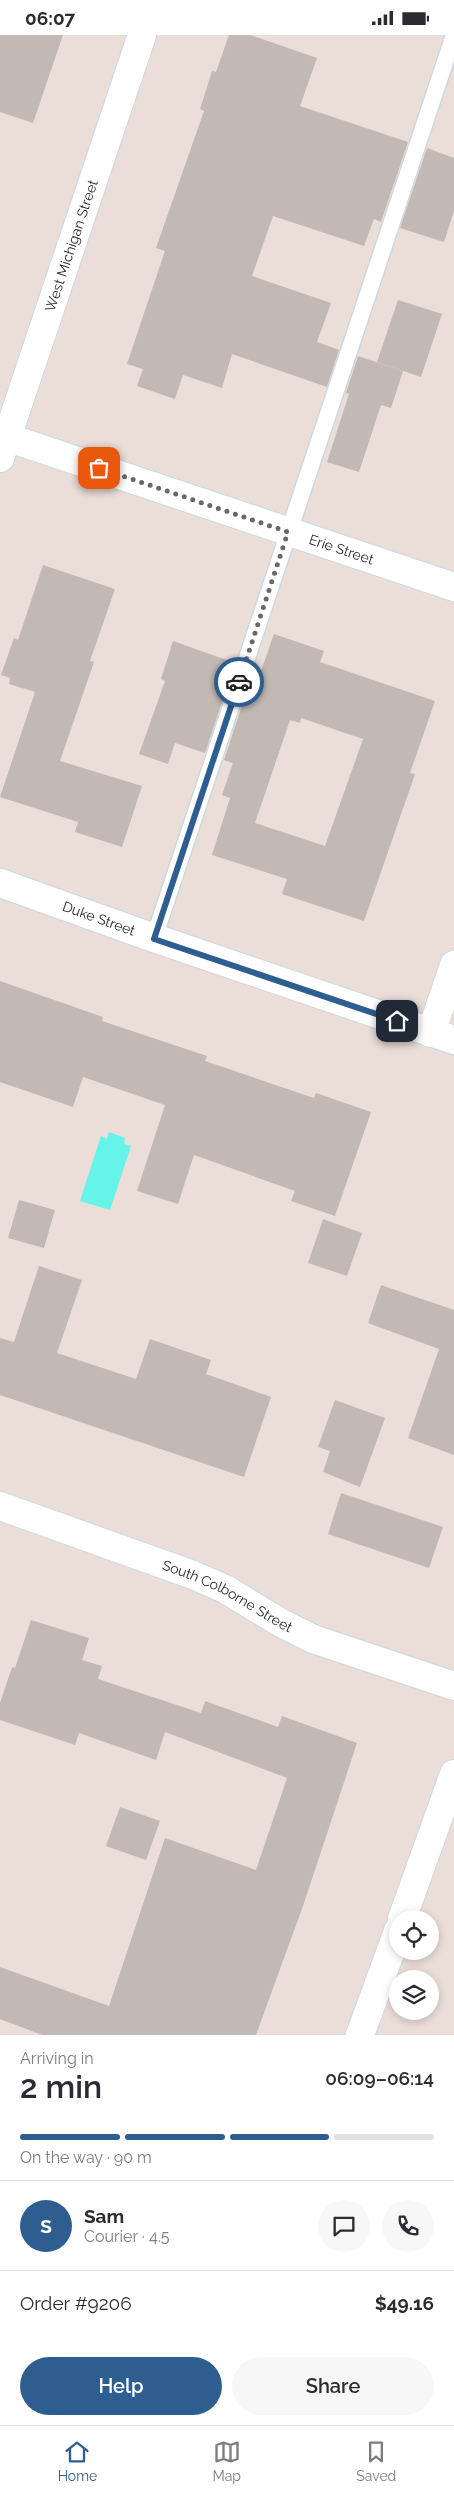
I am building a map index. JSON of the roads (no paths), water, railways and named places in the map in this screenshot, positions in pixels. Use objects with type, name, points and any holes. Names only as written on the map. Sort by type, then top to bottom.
[{"type":"street","name":"West Michigan Street","points":[[2,443],[142,35]]},
{"type":"street","name":"Erie Street","points":[[2,443],[288,532],[454,587]]},
{"type":"street","name":"Duke Street","points":[[0,883],[154,939],[442,1037]]},
{"type":"street","points":[[442,1037],[454,965]]},
{"type":"street","name":"South Colborne Street","points":[[0,1507],[193,1575],[225,1589],[281,1623],[313,1639],[454,1686]]},
{"type":"street","points":[[405,1910],[454,1774]]},
{"type":"street","points":[[360,2035],[389,1956]]},
{"type":"lane","points":[[154,939],[454,35]]},
{"type":"water","points":[[109,1132],[125,1138],[124,1144],[131,1146],[110,1210],[80,1201],[101,1136],[107,1139]]}]
